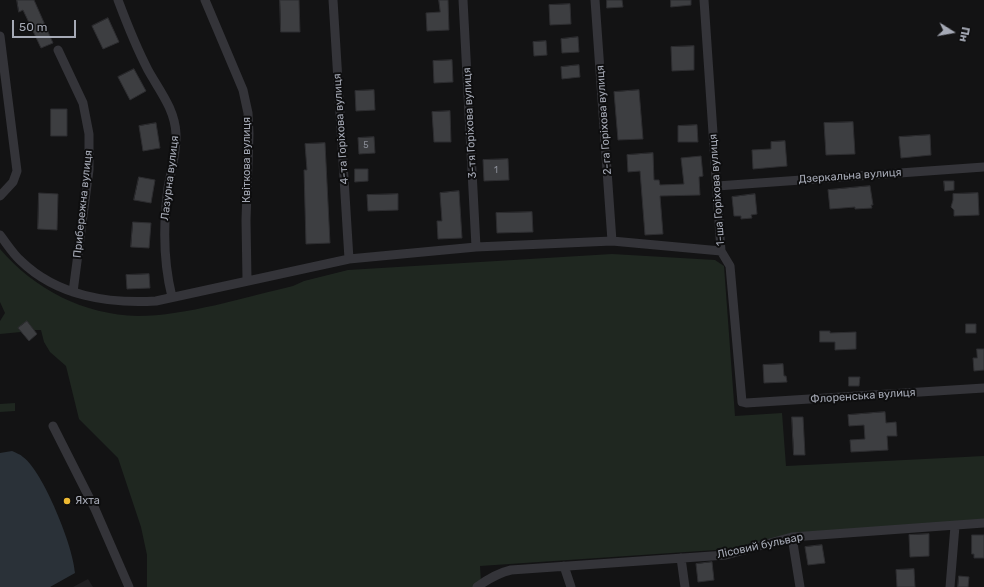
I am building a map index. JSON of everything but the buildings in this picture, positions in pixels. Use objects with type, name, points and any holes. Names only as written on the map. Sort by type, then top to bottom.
[{"type":"street","name":"Лазурна вулиця","points":[[118,0],[148,70],[169,105],[175,126],[176,146],[168,187],[164,236],[167,275],[172,297]]},
{"type":"street","name":"Квіткова вулиця","points":[[205,0],[244,90],[248,113],[249,134],[246,220],[247,280]]},
{"type":"street","name":"4-та Горіхова вулиця","points":[[333,0],[349,259]]},
{"type":"street","name":"3-тя Горіхова вулиця","points":[[463,0],[476,247]]},
{"type":"street","name":"2-га Горіхова вулиця","points":[[595,0],[612,241]]},
{"type":"street","name":"1-ша Горіхова вулиця","points":[[704,0],[721,251],[730,266],[742,402]]},
{"type":"street","points":[[0,36],[17,171],[13,182],[0,196]]},
{"type":"street","name":"Прибережна вулиця","points":[[58,50],[83,103],[89,134],[89,170],[73,292]]},
{"type":"street","name":"Дзеркальна вулиця","points":[[716,186],[984,167]]},
{"type":"street","points":[[0,235],[22,262],[36,273],[73,292],[90,297],[118,301],[156,301],[349,259],[476,247],[612,241],[721,251]]},
{"type":"street","name":"Флоренська вулиця","points":[[742,402],[746,403],[984,388]]},
{"type":"street","points":[[53,426],[95,510],[129,587]]},
{"type":"street","name":"Лісовий бульвар","points":[[478,587],[489,578],[511,570],[733,553],[792,537],[984,523]]},
{"type":"street","points":[[950,587],[955,526]]},
{"type":"street","points":[[792,537],[800,587]]},
{"type":"street","points":[[681,558],[685,587]]},
{"type":"street","points":[[564,566],[571,587]]},
{"type":"shaded area","points":[[0,249],[28,276],[44,288],[62,297],[98,311],[138,316],[175,313],[216,305],[293,286],[304,281],[348,270],[612,254],[715,260],[724,266],[735,416],[782,413],[786,466],[984,456],[984,521],[792,534],[730,549],[480,566],[481,582],[474,587],[147,587],[147,555],[141,527],[118,458],[79,419],[66,366],[50,352],[44,342],[41,330],[34,330],[27,321],[18,328],[21,332],[0,334],[0,321],[5,313],[0,302]]},
{"type":"shaded area","points":[[15,403],[15,411],[0,412],[0,404]]},
{"type":"shaded area","points":[[12,451],[19,454],[31,465],[48,493],[69,546],[75,573],[50,587],[0,587],[0,453]]},
{"type":"shaded area","points":[[88,579],[93,587],[73,587]]},
{"type":"place","name":"Яхта","points":[[67,501]]}]
